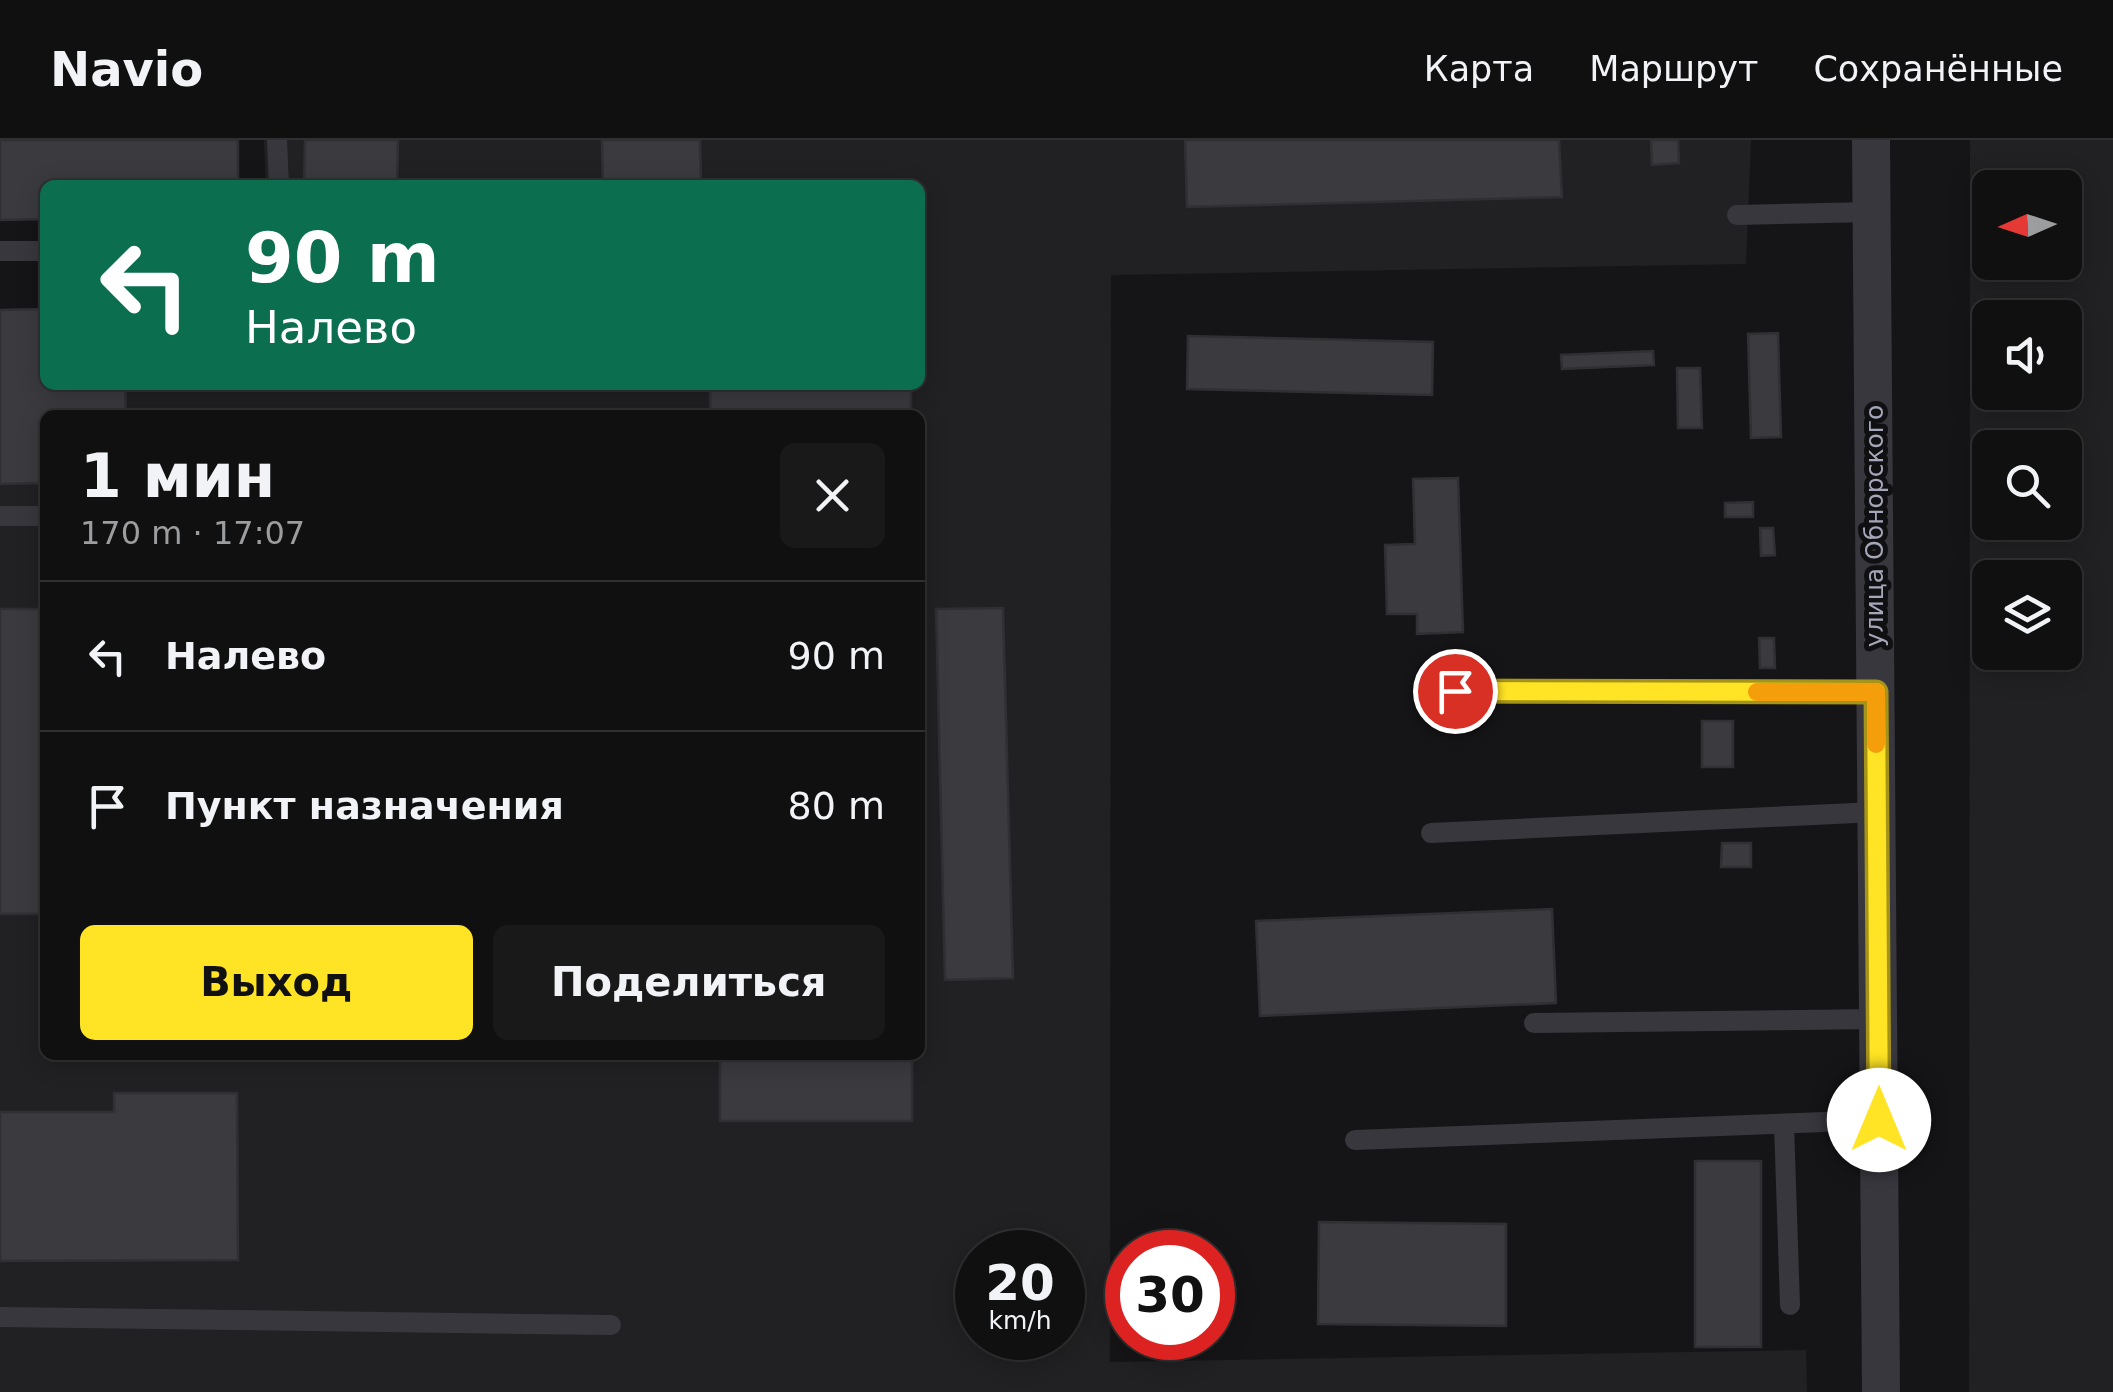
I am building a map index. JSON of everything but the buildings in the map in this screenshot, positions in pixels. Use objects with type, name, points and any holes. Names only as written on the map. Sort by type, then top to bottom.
[{"type":"street","name":"улица Обнорского","points":[[1871,140],[1881,1392]]},
{"type":"lane","points":[[277,140],[279,180]]},
{"type":"lane","points":[[1737,215],[1872,212]]},
{"type":"lane","points":[[0,251],[40,251]]},
{"type":"lane","points":[[0,516],[40,516]]},
{"type":"lane","points":[[1455,691],[1876,692]]},
{"type":"lane","points":[[1431,833],[1876,812]]},
{"type":"lane","points":[[1534,1023],[1878,1019]]},
{"type":"lane","points":[[1354,1140],[1879,1120]]},
{"type":"lane","points":[[1784,1124],[1790,1304]]},
{"type":"lane","points":[[0,1317],[611,1326]]},
{"type":"shaded area","points":[[264,140],[1751,140],[1746,264],[1111,275],[1110,1230],[1105,1230],[1105,1360],[1806,1350],[1807,1392],[0,1392],[0,309],[40,308],[40,390],[925,390],[925,180],[266,180]]},
{"type":"shaded area","points":[[1970,140],[2113,140],[2113,1392],[1969,1392]]},
{"type":"slow traffic","points":[[1757,692],[1876,692],[1876,744]]},
{"type":"route","points":[[1455,691],[1876,692],[1879,1120]]}]
